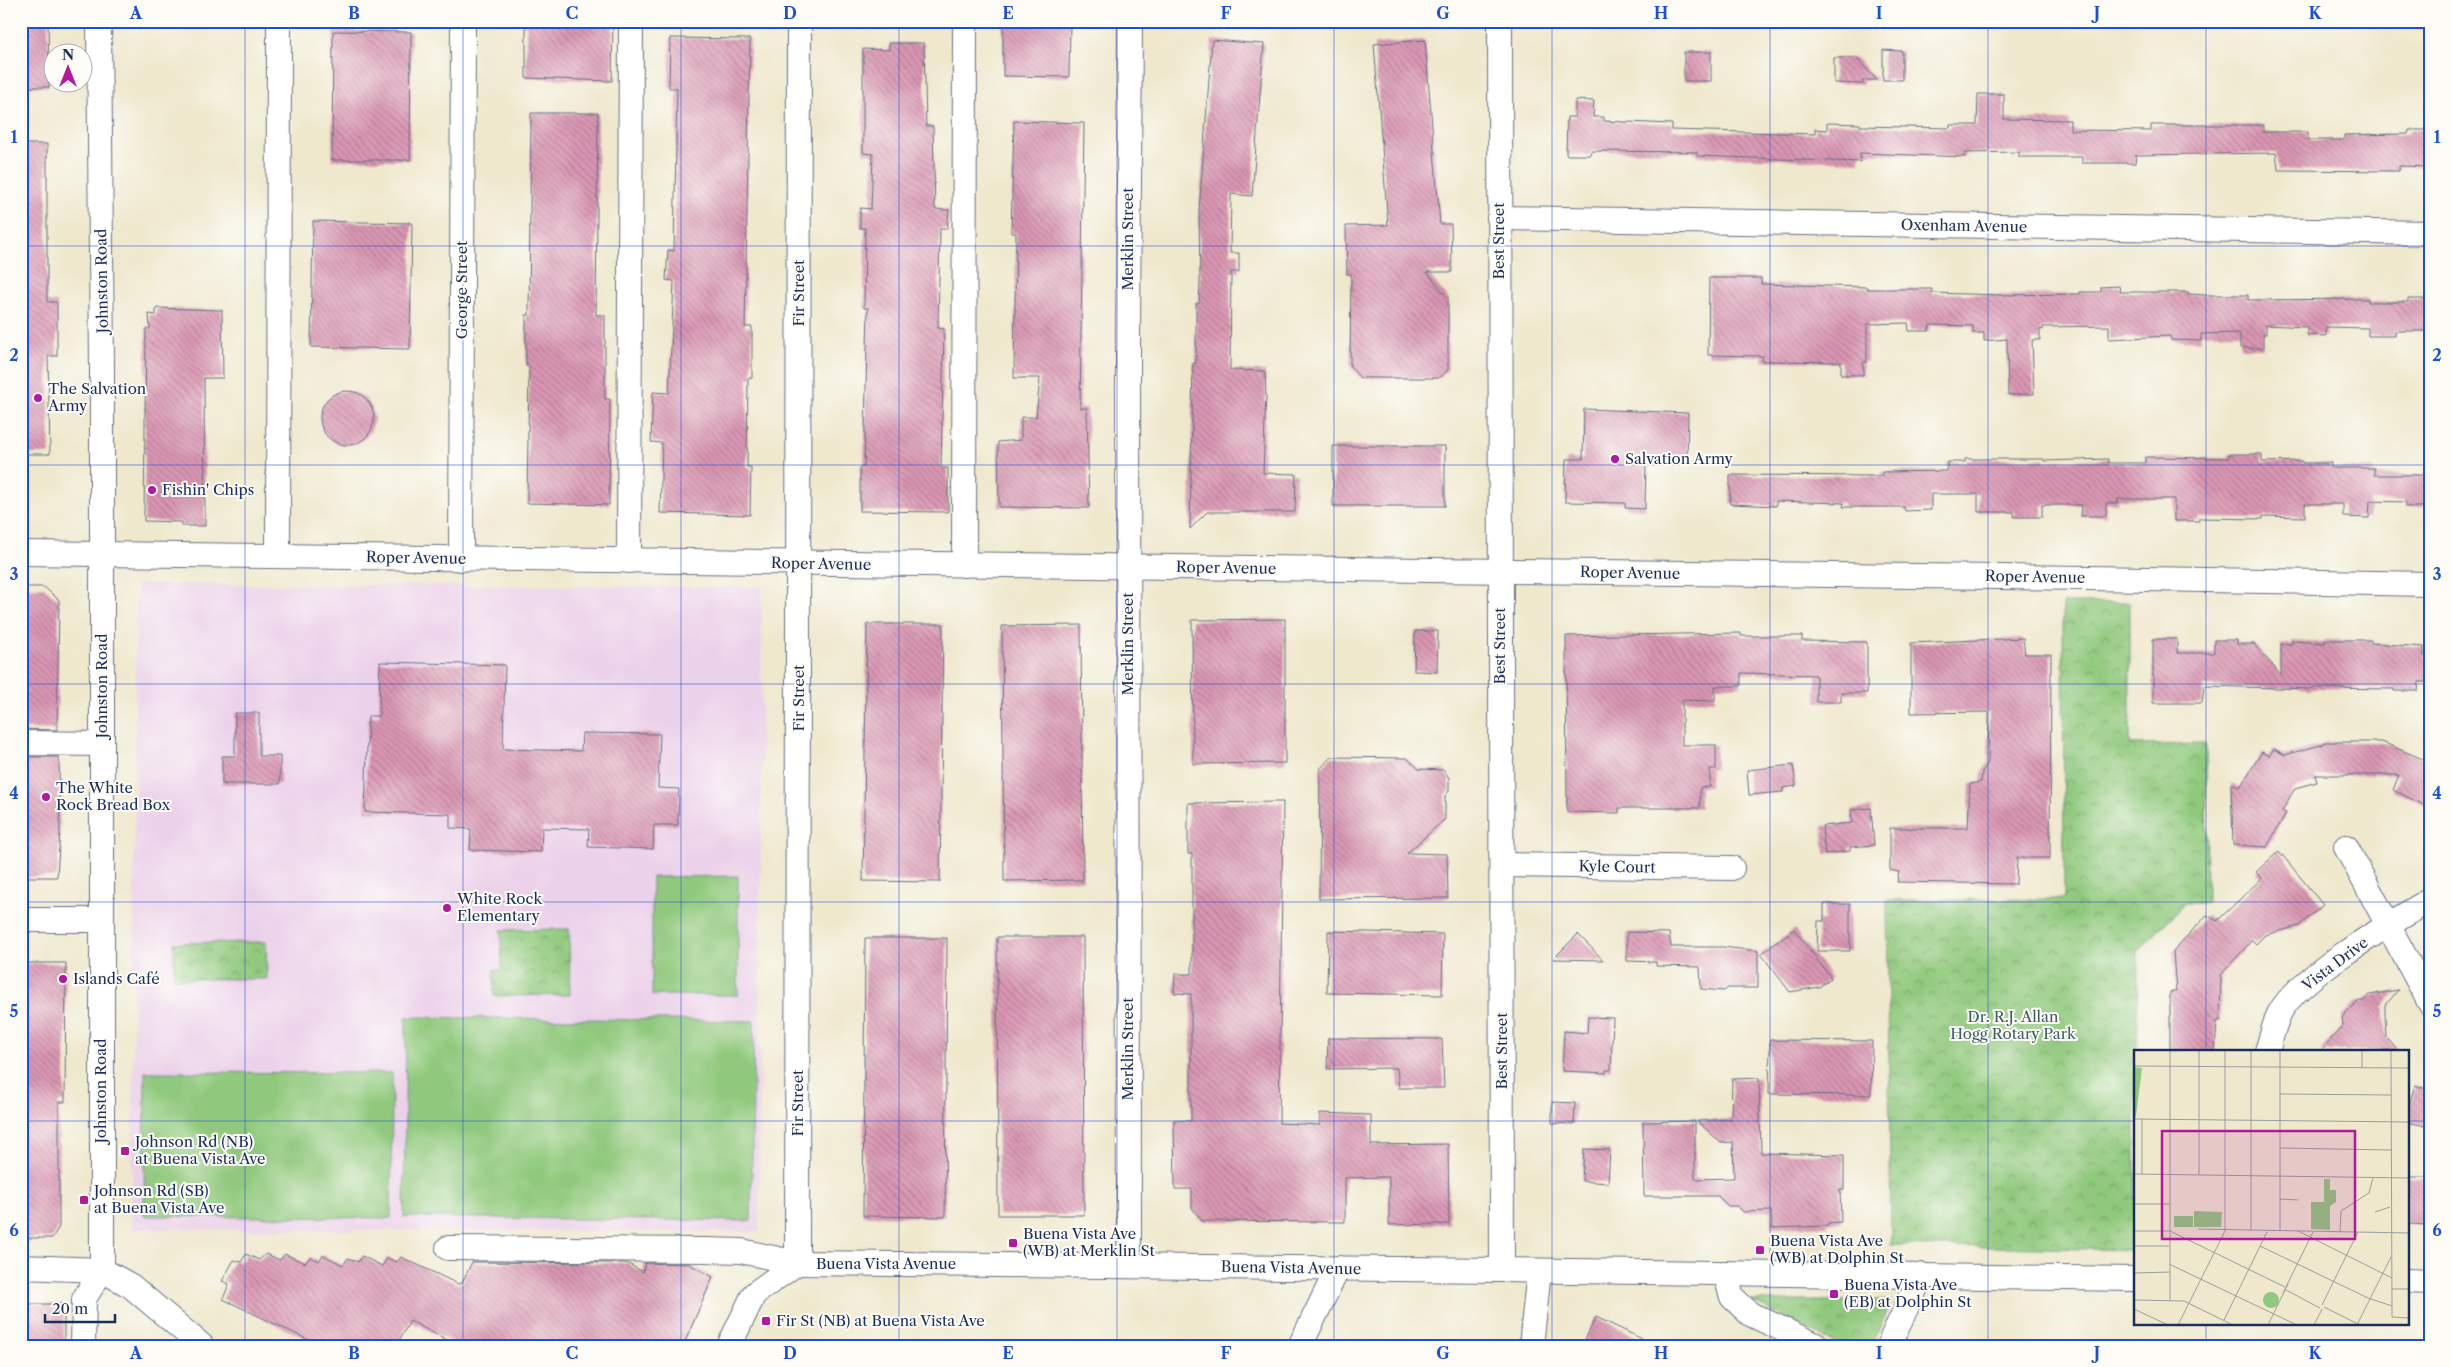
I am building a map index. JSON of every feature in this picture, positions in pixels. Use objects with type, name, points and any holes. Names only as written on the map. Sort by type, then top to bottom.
[{"type":"street","name":"Johnston Road","points":[[99,21],[102,554],[100,920],[102,1270]]},
{"type":"street","points":[[278,556],[279,21]]},
{"type":"street","name":"George Street","points":[[461,559],[463,21]]},
{"type":"street","points":[[629,561],[631,21]]},
{"type":"street","name":"Fir Street","points":[[798,1263],[799,21]]},
{"type":"street","points":[[964,565],[965,21]]},
{"type":"street","name":"Merklin Street","points":[[1129,1266],[1128,567],[1130,21]]},
{"type":"street","name":"Best Street","points":[[1500,21],[1499,572],[1502,865],[1502,1270]]},
{"type":"street","name":"Oxenham Avenue","points":[[1499,218],[2430,233]]},
{"type":"street","name":"Roper Avenue","points":[[21,553],[2430,584]]},
{"type":"street","points":[[21,743],[102,744]]},
{"type":"street","points":[[2346,847],[2430,1003]]},
{"type":"street","name":"Kyle Court","points":[[1502,865],[1732,868]]},
{"type":"street","name":"Vista Drive","points":[[2268,1050],[2280,1012],[2308,980],[2430,900]]},
{"type":"street","points":[[21,920],[100,920]]},
{"type":"street","name":"Buena Vista Avenue","points":[[448,1248],[741,1251],[798,1263],[1725,1272],[2134,1279]]},
{"type":"street","points":[[729,1346],[754,1294],[798,1263]]},
{"type":"street","points":[[21,1267],[102,1270],[131,1286],[202,1346]]},
{"type":"street","points":[[1300,1346],[1338,1268]]},
{"type":"street","points":[[83,1346],[84,1299],[102,1270]]},
{"type":"street","points":[[1530,1346],[1538,1271]]},
{"type":"street","points":[[1725,1272],[1732,1297],[1750,1314],[1818,1346]]},
{"type":"street","points":[[1888,1346],[1922,1275]]},
{"type":"street","points":[[2408,1281],[2430,1282]]},
{"type":"shaded area","name":"White Rock Elementary","points":[[136,584],[762,587],[759,1232],[132,1229]]},
{"type":"green space","name":"Dr. R.J. Allan Hogg Rotary Park","points":[[2130,602],[2130,745],[2206,744],[2207,903],[2185,903],[2138,952],[2137,1050],[2134,1050],[2134,1250],[1891,1245],[1887,900],[2064,899],[2063,603]]},
{"type":"green space","points":[[738,876],[738,995],[652,995],[652,877]]},
{"type":"green space","points":[[569,929],[570,995],[494,996],[494,970],[502,970],[501,930]]},
{"type":"green space","points":[[266,942],[267,979],[174,979],[174,943]]},
{"type":"green space","points":[[406,1017],[754,1021],[751,1221],[404,1217]]},
{"type":"green space","points":[[145,1072],[392,1073],[391,1218],[144,1216]]},
{"type":"green space","points":[[1751,1301],[1892,1301],[1871,1346],[1842,1346]]},
{"type":"building","points":[[21,21],[48,21],[48,42],[42,42],[42,87],[21,87]]},
{"type":"building","points":[[526,21],[613,21],[612,81],[526,78]]},
{"type":"building","points":[[1003,21],[1070,21],[1069,77],[1003,76]]},
{"type":"building","points":[[333,31],[411,32],[410,160],[332,160]]},
{"type":"building","points":[[670,38],[750,39],[745,327],[752,327],[752,378],[748,378],[747,467],[751,467],[750,515],[660,513],[662,443],[651,442],[653,392],[669,393],[674,281],[666,280],[668,250],[674,251],[677,88],[669,88]]},
{"type":"building","points":[[1212,40],[1264,44],[1252,196],[1231,194],[1230,253],[1239,253],[1239,272],[1231,272],[1230,370],[1265,371],[1263,473],[1296,474],[1295,512],[1207,512],[1190,529],[1193,363],[1196,363],[1196,303],[1199,303],[1200,283],[1199,211]]},
{"type":"building","points":[[1425,40],[1440,224],[1451,224],[1452,272],[1427,272],[1448,298],[1448,370],[1439,378],[1360,378],[1350,366],[1351,274],[1347,274],[1346,226],[1388,225],[1374,44]]},
{"type":"building","points":[[889,43],[924,43],[926,126],[933,126],[935,209],[949,210],[947,229],[940,229],[938,328],[944,329],[941,468],[948,468],[948,512],[860,511],[860,467],[864,467],[868,308],[864,308],[865,228],[860,228],[860,208],[871,209],[873,154],[863,153],[863,49],[889,50]]},
{"type":"building","points":[[1883,50],[1902,51],[1902,80],[1883,80]]},
{"type":"building","points":[[1684,52],[1711,52],[1711,81],[1684,81]]},
{"type":"building","points":[[1834,58],[1856,58],[1877,80],[1863,80],[1863,84],[1834,83]]},
{"type":"building","points":[[1978,94],[2004,94],[2004,119],[2070,120],[2070,130],[2151,131],[2151,125],[2263,125],[2263,132],[2308,132],[2308,140],[2344,140],[2344,135],[2408,134],[2409,130],[2430,130],[2430,167],[2399,166],[2399,171],[2278,170],[2276,153],[2136,155],[2135,163],[2082,163],[2082,157],[2019,157],[2019,152],[1965,153],[1965,157],[1860,153],[1860,162],[1697,156],[1697,152],[1591,151],[1590,155],[1566,155],[1567,117],[1575,117],[1575,100],[1594,101],[1593,117],[1604,117],[1604,121],[1672,124],[1672,130],[1815,134],[1815,129],[1827,130],[1827,123],[1860,124],[1860,126],[1950,128],[1950,125],[1977,125]]},
{"type":"building","points":[[531,113],[598,113],[596,315],[605,315],[605,399],[610,399],[609,505],[527,503],[529,366],[526,366],[526,315],[529,315]]},
{"type":"building","points":[[1014,121],[1084,123],[1080,408],[1087,408],[1089,508],[999,507],[998,442],[1021,440],[1021,417],[1036,417],[1040,378],[1014,378],[1016,233],[1011,233]]},
{"type":"building","points":[[21,144],[47,144],[47,302],[57,302],[57,356],[48,356],[50,454],[21,454]]},
{"type":"building","points":[[313,221],[412,223],[410,349],[311,347]]},
{"type":"building","points":[[1709,278],[1761,278],[1761,284],[1867,287],[1867,289],[1932,289],[1932,293],[2001,295],[2080,294],[2080,292],[2101,292],[2101,287],[2119,286],[2120,292],[2188,292],[2188,294],[2205,295],[2248,295],[2248,300],[2368,299],[2368,302],[2408,302],[2408,299],[2430,299],[2430,331],[2395,331],[2395,336],[2368,336],[2368,328],[2326,327],[2326,336],[2307,335],[2307,327],[2266,325],[2266,334],[2263,334],[2263,348],[2240,348],[2240,333],[2201,334],[2201,341],[2171,340],[2170,336],[2109,339],[2109,326],[2043,327],[2043,330],[2040,329],[2040,340],[2032,340],[2034,394],[2008,395],[2007,339],[1984,341],[1984,333],[1973,333],[1973,326],[1930,325],[1929,331],[1909,331],[1908,323],[1867,324],[1867,362],[1863,362],[1863,375],[1841,375],[1841,362],[1762,361],[1763,356],[1708,355]]},
{"type":"building","points":[[156,308],[222,310],[223,378],[204,378],[205,526],[182,526],[182,522],[144,521],[146,329],[150,329],[149,314],[156,315]]},
{"type":"building","points":[[342,391],[352,391],[362,395],[370,403],[374,418],[370,433],[362,441],[352,445],[342,445],[332,441],[324,433],[320,423],[320,413],[324,403],[332,395]]},
{"type":"building","name":"Salvation Army","points":[[1584,409],[1688,413],[1687,461],[1646,460],[1645,509],[1625,508],[1625,503],[1565,502],[1566,459],[1583,459]]},
{"type":"building","points":[[1333,446],[1445,446],[1445,506],[1333,506]]},
{"type":"building","points":[[2229,454],[2262,454],[2262,462],[2302,461],[2302,463],[2331,463],[2331,468],[2374,468],[2374,475],[2429,475],[2430,507],[2406,507],[2406,502],[2370,501],[2369,518],[2343,517],[2343,504],[2305,504],[2305,517],[2263,516],[2263,519],[2199,518],[2199,521],[2174,521],[2174,499],[2118,499],[2118,503],[2106,503],[2106,516],[2081,516],[2082,505],[2042,505],[2042,517],[2014,517],[2014,512],[1978,512],[1978,494],[1931,494],[1931,510],[1905,511],[1904,507],[1843,507],[1844,503],[1776,501],[1776,506],[1730,504],[1730,475],[1882,476],[1882,472],[1947,471],[1947,462],[1965,462],[1965,459],[2044,459],[2044,461],[2108,459],[2108,463],[2145,463],[2145,457],[2229,458]]},
{"type":"building","points":[[21,587],[44,587],[59,600],[57,730],[21,729]]},
{"type":"building","points":[[1285,619],[1285,763],[1193,764],[1192,620]]},
{"type":"building","points":[[867,624],[943,624],[940,882],[863,881]]},
{"type":"building","points":[[1081,625],[1083,880],[1004,881],[1002,626]]},
{"type":"building","points":[[1415,631],[1438,631],[1437,672],[1414,671]]},
{"type":"building","points":[[1741,633],[1741,636],[1802,636],[1802,641],[1867,642],[1867,693],[1841,693],[1841,702],[1816,702],[1816,675],[1741,673],[1741,686],[1715,686],[1715,701],[1682,700],[1682,745],[1716,745],[1716,769],[1710,769],[1710,787],[1700,787],[1700,808],[1619,808],[1619,813],[1567,812],[1566,636]]},
{"type":"building","points":[[2023,638],[2025,654],[2051,654],[2050,858],[2017,858],[2016,884],[1897,882],[1899,872],[1890,870],[1890,828],[1968,828],[1970,784],[1981,782],[1982,772],[1988,763],[1989,712],[1911,713],[1911,643]]},
{"type":"building","points":[[2153,639],[2177,639],[2177,653],[2214,653],[2214,640],[2237,640],[2237,644],[2254,644],[2281,675],[2281,644],[2292,644],[2292,641],[2325,643],[2325,640],[2371,640],[2371,643],[2424,647],[2424,656],[2428,656],[2428,682],[2419,682],[2418,691],[2204,686],[2202,703],[2153,703]]},
{"type":"building","name":"White Rock Elementary","points":[[380,662],[505,665],[503,749],[581,751],[582,733],[660,734],[658,788],[679,789],[678,825],[654,825],[653,849],[588,847],[589,829],[542,828],[541,852],[470,850],[471,829],[450,828],[450,814],[365,812],[368,716],[379,716]]},
{"type":"building","points":[[235,713],[259,713],[259,756],[280,756],[280,784],[222,784],[222,756],[235,756]]},
{"type":"building","points":[[2324,742],[2382,742],[2430,762],[2430,808],[2393,790],[2399,775],[2315,775],[2317,782],[2295,788],[2282,811],[2286,813],[2267,847],[2233,845],[2231,783],[2240,787],[2262,752],[2269,756],[2274,749],[2285,755],[2324,744]]},
{"type":"building","points":[[21,757],[59,757],[60,832],[57,877],[21,877]]},
{"type":"building","points":[[1331,757],[1407,758],[1419,769],[1444,770],[1449,778],[1449,791],[1445,796],[1445,819],[1407,853],[1447,854],[1448,898],[1319,899],[1320,769]]},
{"type":"building","points":[[1793,765],[1796,786],[1783,788],[1783,792],[1749,795],[1747,770]]},
{"type":"building","points":[[1283,802],[1279,1123],[1320,1125],[1320,1113],[1371,1115],[1371,1145],[1448,1144],[1449,1224],[1389,1225],[1389,1177],[1345,1178],[1345,1222],[1202,1221],[1192,1208],[1192,1189],[1175,1189],[1174,1120],[1191,1121],[1191,994],[1174,993],[1175,974],[1192,974],[1192,854],[1188,854],[1188,803]]},
{"type":"building","points":[[1871,808],[1874,845],[1850,847],[1850,851],[1825,854],[1822,826],[1852,823],[1851,810]]},
{"type":"building","points":[[2279,851],[2323,905],[2299,926],[2265,935],[2256,944],[2252,940],[2221,975],[2220,1021],[2217,1021],[2215,1050],[2170,1050],[2170,992],[2176,992],[2173,951],[2207,915],[2217,921],[2262,878],[2256,872]]},
{"type":"building","points":[[1824,904],[1850,904],[1850,951],[1817,951],[1818,921],[1824,921]]},
{"type":"building","points":[[1794,929],[1831,978],[1819,987],[1790,992],[1761,954]]},
{"type":"building","points":[[1328,931],[1443,934],[1442,995],[1327,993]]},
{"type":"building","points":[[1627,932],[1669,933],[1671,947],[1723,947],[1758,951],[1758,988],[1728,988],[1724,991],[1701,989],[1700,967],[1656,966],[1656,962],[1627,961]]},
{"type":"building","points":[[1578,934],[1603,960],[1553,959]]},
{"type":"building","points":[[997,937],[1083,937],[1084,1215],[998,1215]]},
{"type":"building","points":[[865,938],[947,938],[945,1217],[863,1216]]},
{"type":"building","points":[[21,963],[66,963],[65,1102],[59,1102],[59,1227],[52,1238],[21,1238]]},
{"type":"building","points":[[2398,990],[2385,1006],[2386,1037],[2397,1050],[2322,1050],[2343,1025],[2342,1017],[2357,1001],[2363,1001],[2370,995]]},
{"type":"building","points":[[1588,1017],[1613,1018],[1611,1070],[1606,1070],[1606,1073],[1562,1071],[1564,1031],[1587,1033]]},
{"type":"building","points":[[1328,1038],[1442,1039],[1444,1088],[1399,1088],[1397,1068],[1327,1069]]},
{"type":"building","points":[[1770,1040],[1872,1041],[1871,1095],[1769,1094]]},
{"type":"building","points":[[1759,1078],[1761,1153],[1844,1155],[1844,1190],[1840,1190],[1841,1222],[1828,1223],[1828,1226],[1772,1228],[1771,1211],[1744,1212],[1737,1206],[1728,1206],[1718,1196],[1644,1196],[1643,1122],[1695,1121],[1695,1179],[1734,1178],[1733,1142],[1721,1143],[1697,1121],[1731,1119],[1732,1079]]},
{"type":"building","points":[[2415,1085],[2430,1090],[2430,1127],[2408,1122],[2408,1109]]},
{"type":"building","points":[[1552,1102],[1575,1103],[1574,1124],[1552,1123]]},
{"type":"building","points":[[1584,1149],[1610,1150],[1608,1183],[1582,1181]]},
{"type":"building","points":[[2408,1177],[2430,1177],[2430,1225],[2408,1224]]},
{"type":"building","points":[[246,1254],[259,1260],[266,1254],[280,1260],[285,1254],[305,1263],[310,1257],[319,1261],[323,1255],[343,1265],[348,1258],[358,1262],[362,1256],[382,1266],[387,1258],[397,1262],[401,1257],[458,1284],[462,1283],[472,1262],[627,1263],[643,1272],[645,1263],[689,1264],[713,1277],[683,1346],[459,1346],[410,1321],[396,1346],[321,1346],[223,1299],[229,1284],[222,1281],[234,1260],[241,1262]]},
{"type":"building","points":[[21,1304],[64,1304],[64,1346],[21,1346]]},
{"type":"building","points":[[1596,1317],[1657,1346],[1582,1346]]},
{"type":"place","name":"The Salvation Army","points":[[38,398]]},
{"type":"place","name":"Salvation Army","points":[[1615,459]]},
{"type":"place","name":"Fishin' Chips","points":[[152,490]]},
{"type":"place","name":"The White Rock Bread Box","points":[[46,797]]},
{"type":"place","name":"White Rock Elementary","points":[[447,908]]},
{"type":"place","name":"Islands Café","points":[[63,979]]},
{"type":"place","name":"Johnson Rd (NB) at Buena Vista Ave","points":[[125,1151]]},
{"type":"place","name":"Johnson Rd (SB) at Buena Vista Ave","points":[[84,1200]]},
{"type":"place","name":"Buena Vista Ave (WB) at Merklin St","points":[[1013,1243]]},
{"type":"place","name":"Buena Vista Ave (WB) at Dolphin St","points":[[1760,1250]]},
{"type":"place","name":"Buena Vista Ave (EB) at Dolphin St","points":[[1834,1294]]},
{"type":"place","name":"Fir St (NB) at Buena Vista Ave","points":[[766,1321]]}]
